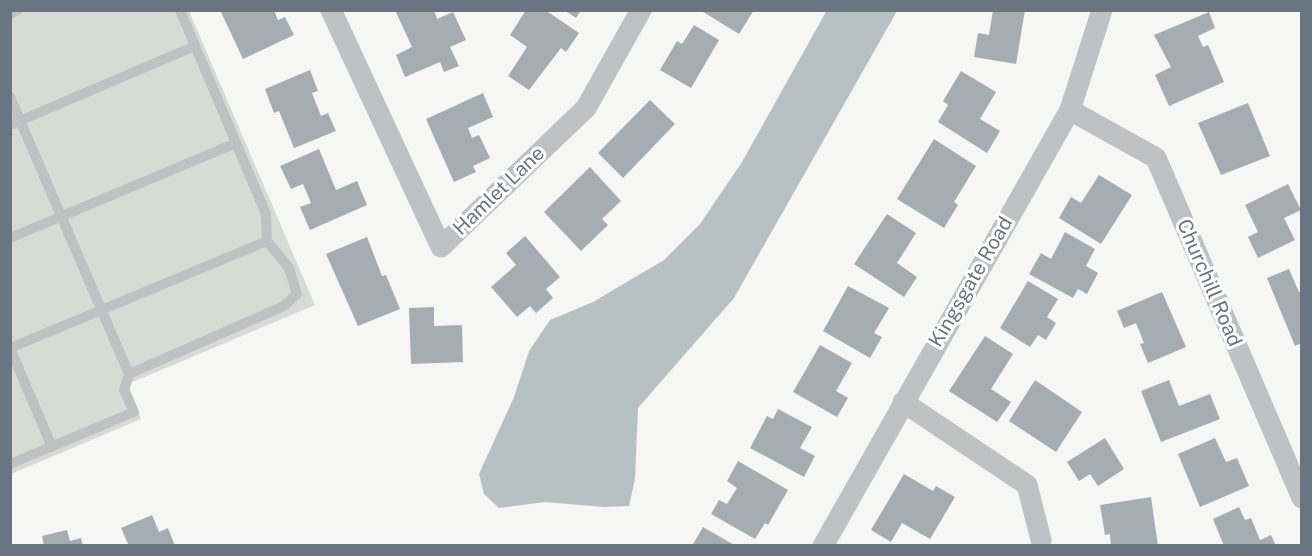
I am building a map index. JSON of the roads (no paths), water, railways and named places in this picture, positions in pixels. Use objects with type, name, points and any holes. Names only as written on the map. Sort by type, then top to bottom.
[{"type":"street","name":"Hamlet Lane","points":[[331,10],[441,247],[586,108],[641,10]]},
{"type":"street","name":"Kingsgate Road","points":[[823,546],[1070,110],[1102,10]]},
{"type":"street","name":"Churchill Road","points":[[1070,110],[1156,158],[1302,498]]},
{"type":"street","points":[[903,402],[1027,485],[1041,540]]},
{"type":"lane","points":[[10,14],[18,10]]},
{"type":"lane","points":[[129,374],[284,306],[297,294],[289,268],[267,241],[266,214],[180,10]]},
{"type":"lane","points":[[16,123],[195,46]]},
{"type":"lane","points":[[10,97],[16,123],[62,217],[129,374],[124,390],[134,412],[10,464]]},
{"type":"lane","points":[[10,238],[236,143]]},
{"type":"lane","points":[[52,447],[11,348],[267,241]]}]
